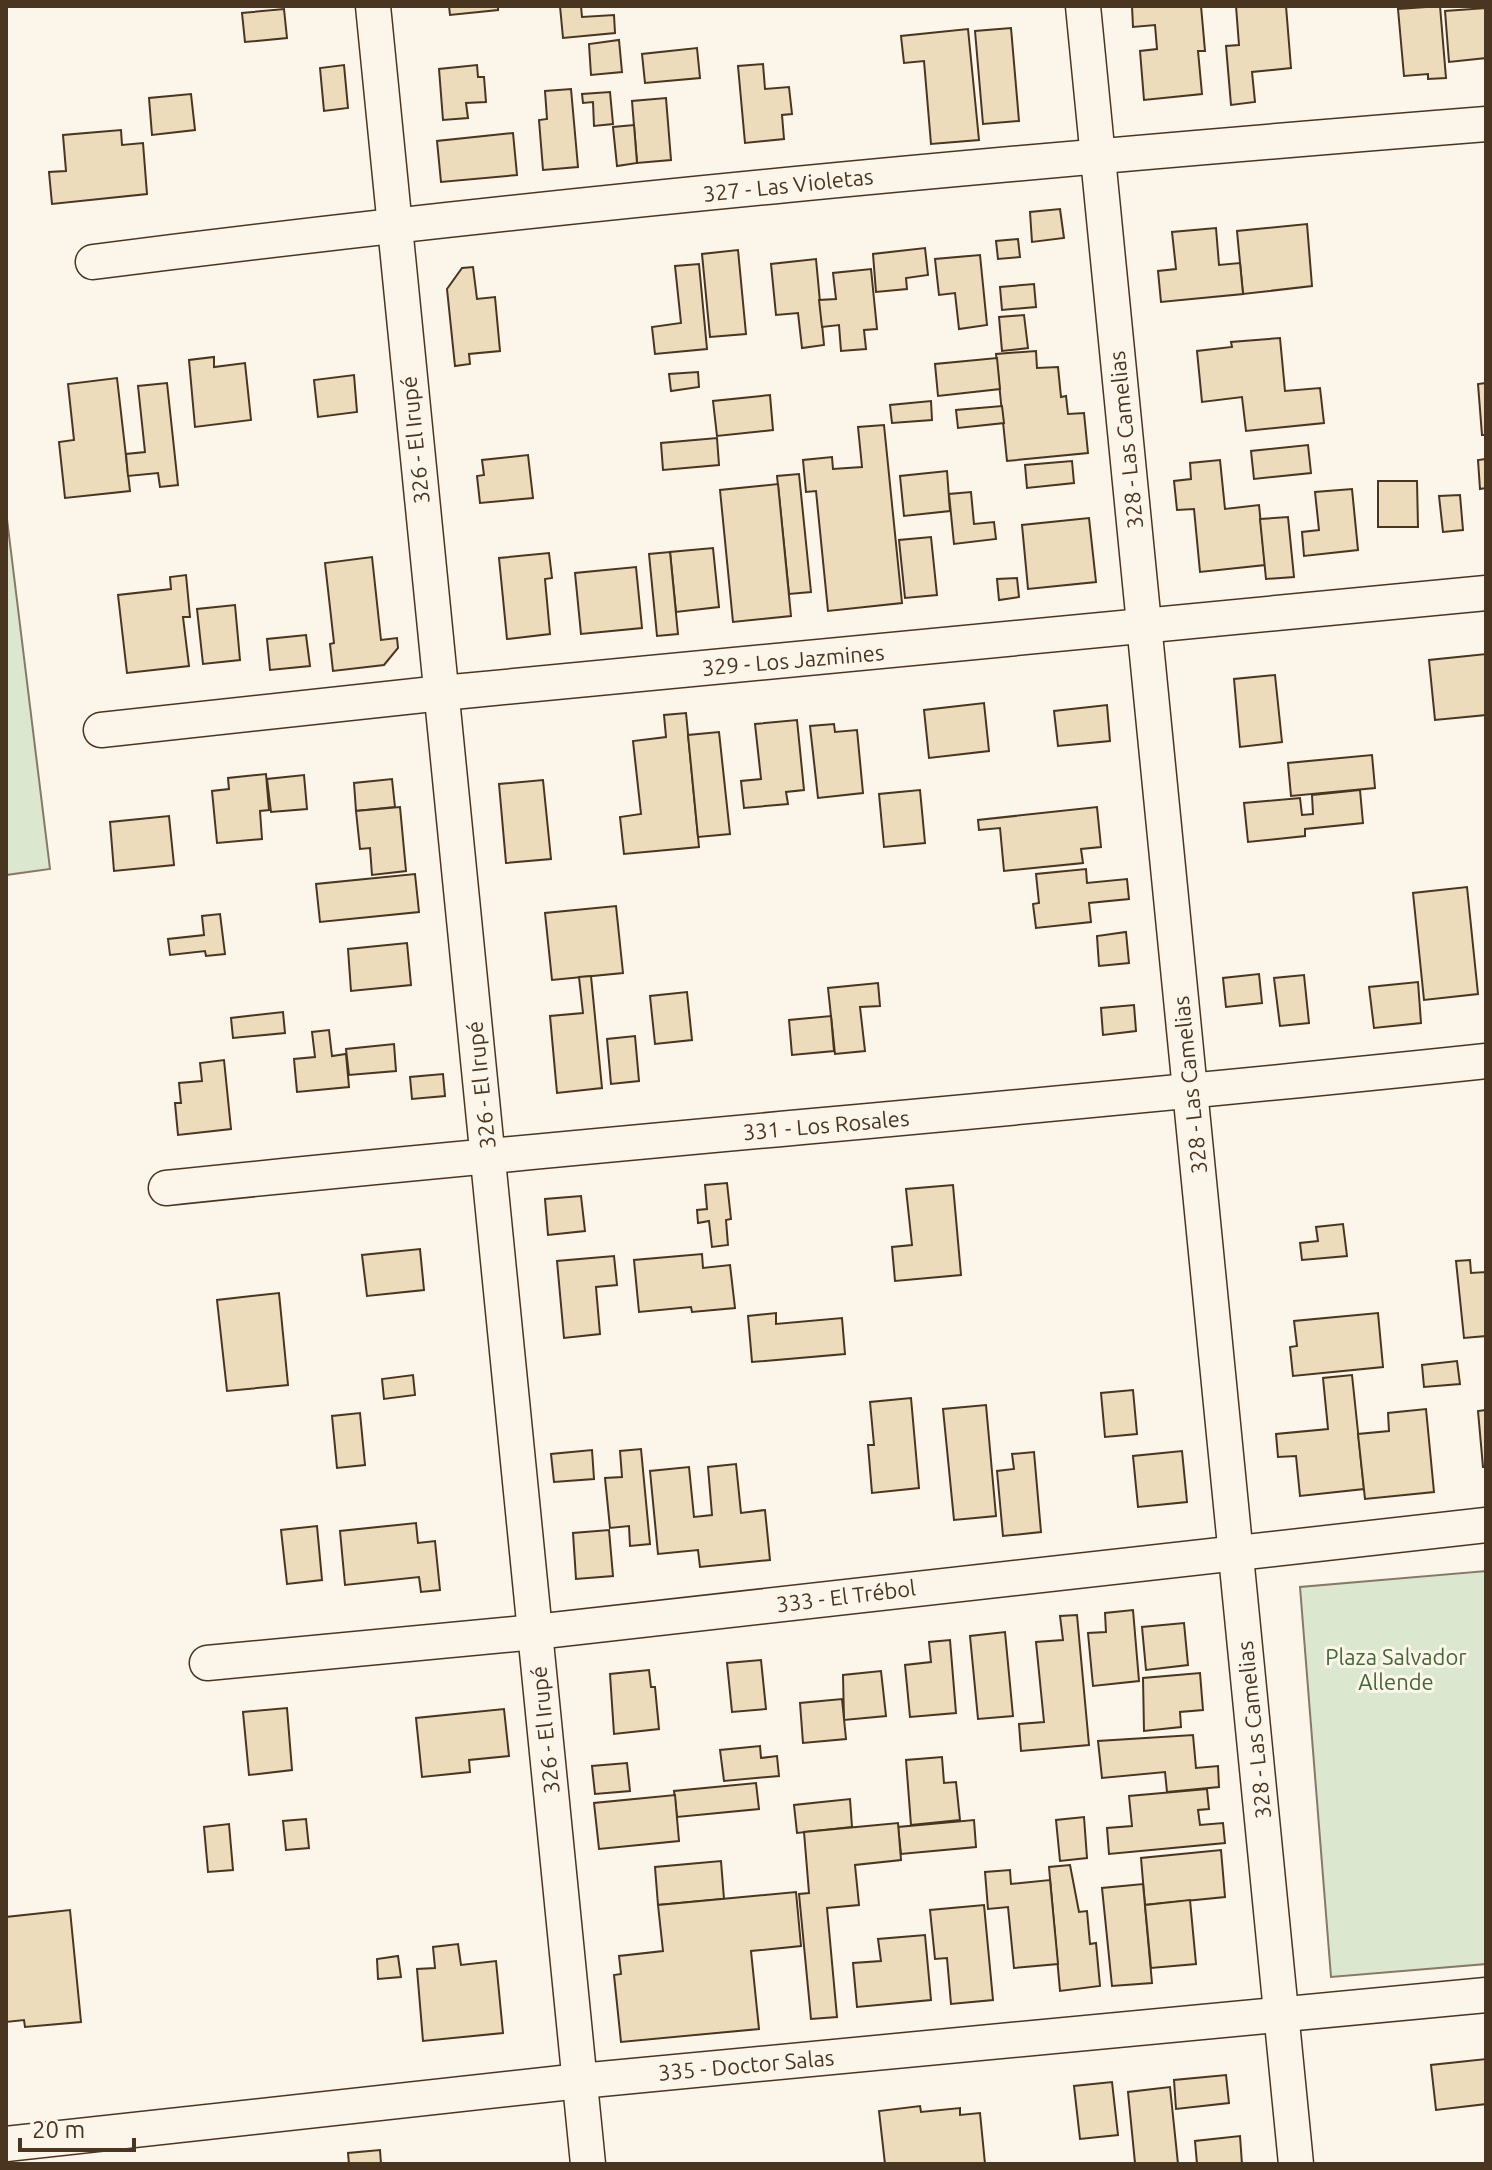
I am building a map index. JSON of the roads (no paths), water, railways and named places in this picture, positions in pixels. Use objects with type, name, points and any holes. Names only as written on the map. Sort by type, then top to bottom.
[{"type":"street","name":"326 - El Irupé","points":[[373,6],[392,224],[442,693],[588,2164]]},
{"type":"street","name":"328 - Las Camelias","points":[[1083,6],[1296,2164]]},
{"type":"street","name":"327 - Las Violetas","points":[[93,262],[392,224],[1098,155],[1486,124]]},
{"type":"street","name":"329 - Los Jazmines","points":[[101,730],[442,693],[1486,593]]},
{"type":"street","name":"331 - Los Rosales","points":[[166,1188],[488,1154],[1191,1092],[1486,1061]]},
{"type":"street","name":"333 - El Trébol","points":[[207,1663],[535,1632],[1486,1525]]},
{"type":"street","name":"335 - Doctor Salas","points":[[6,2144],[580,2081],[1486,1995]]},
{"type":"park label","name":"Plaza Salvador Allende","points":[[1396,1670]]}]
